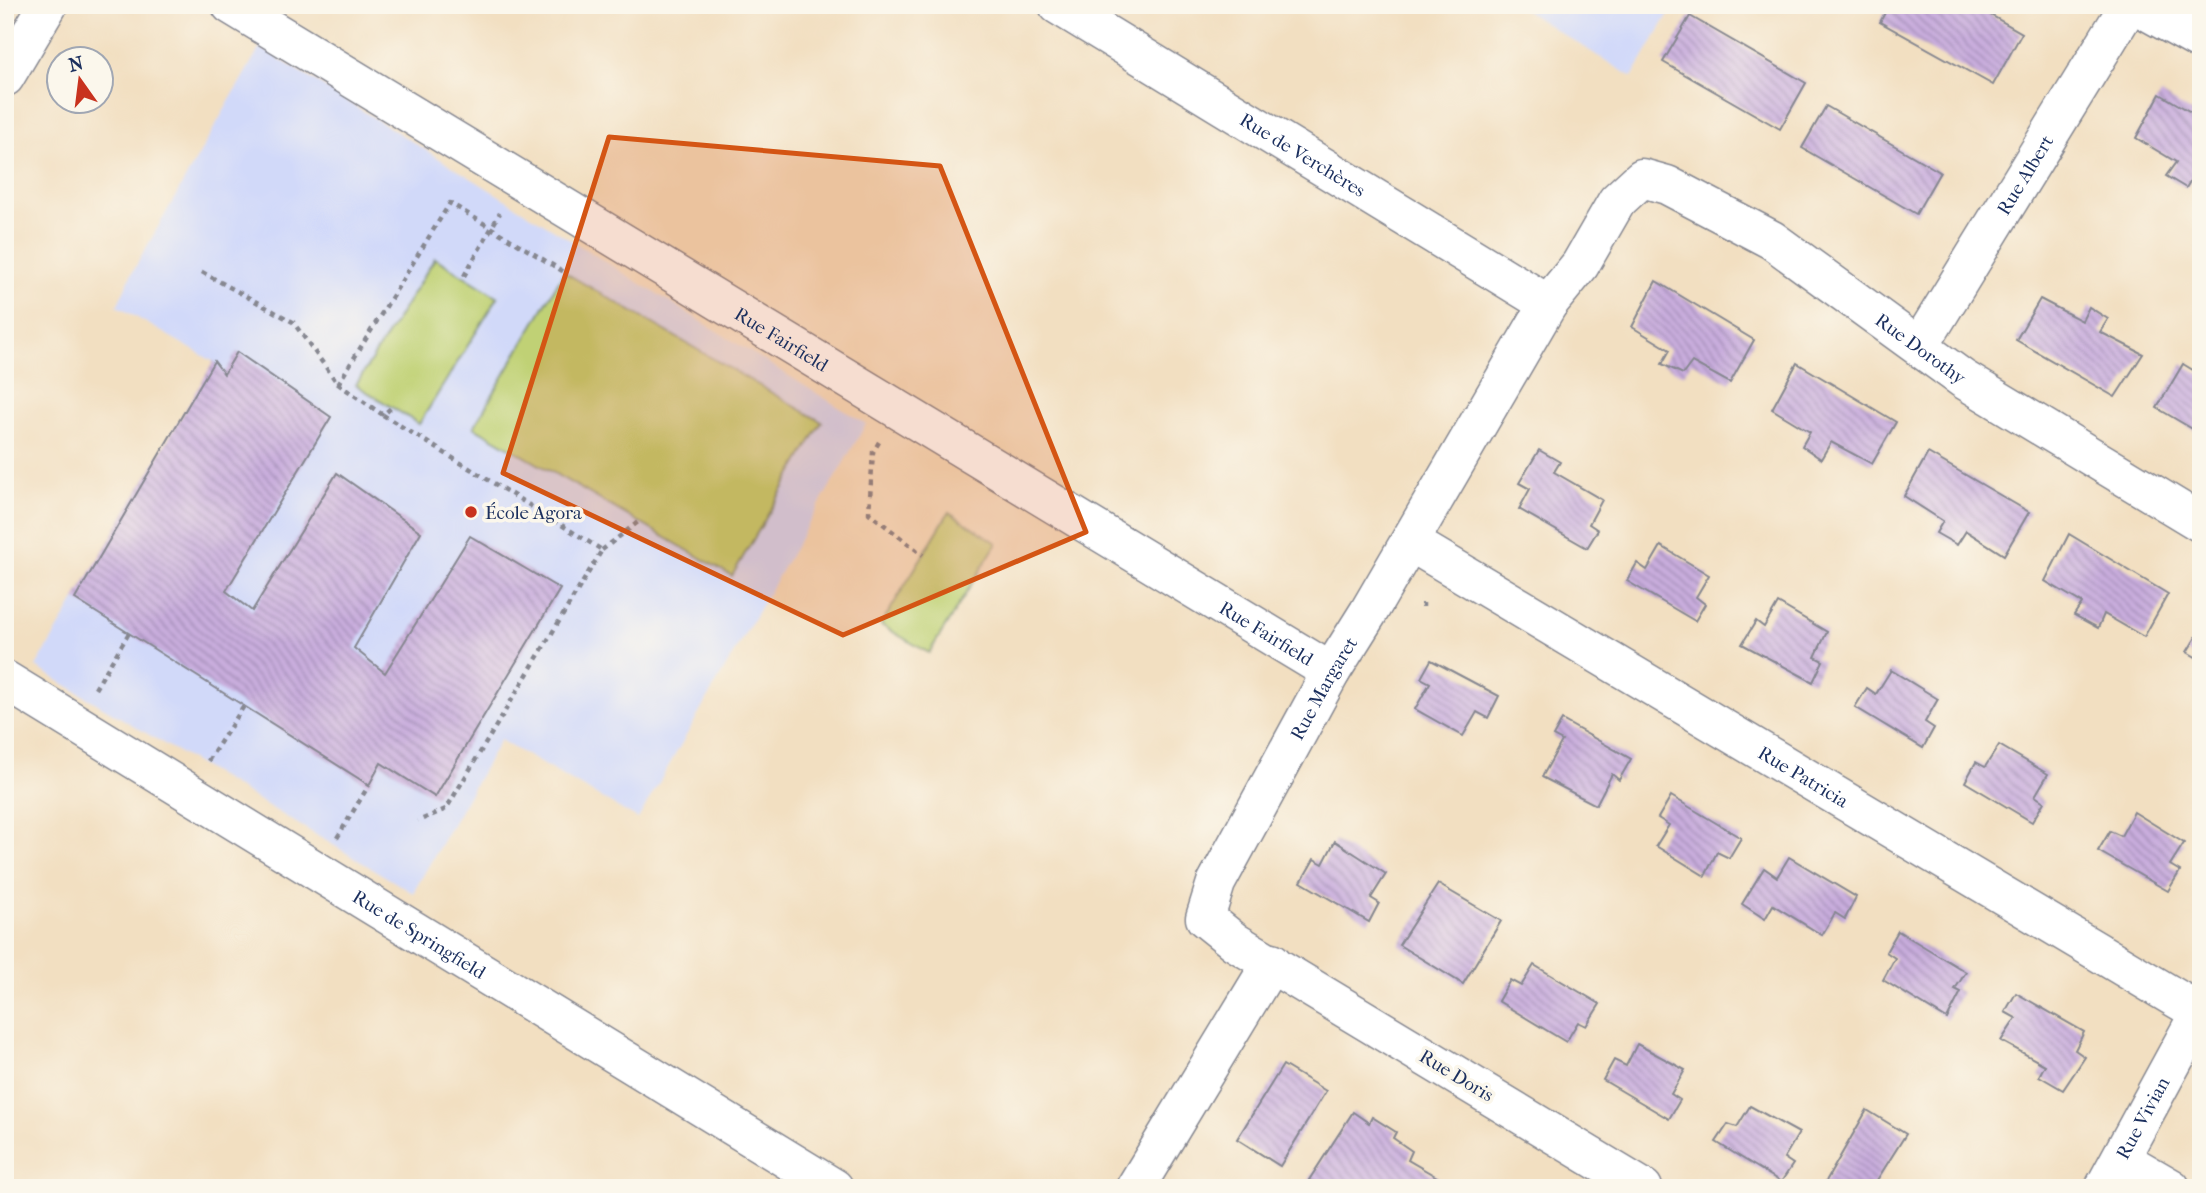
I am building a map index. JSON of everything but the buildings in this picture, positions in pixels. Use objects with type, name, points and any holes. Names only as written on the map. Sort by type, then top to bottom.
[{"type":"street","points":[[5,77],[48,5]]},
{"type":"street","name":"Rue Fairfield","points":[[231,5],[1331,671]]},
{"type":"street","name":"Rue de Verchères","points":[[1058,5],[1548,304]]},
{"type":"street","name":"Rue Albert","points":[[1920,345],[2129,5]]},
{"type":"street","points":[[2136,5],[2201,41]]},
{"type":"street","name":"Rue Margaret","points":[[1272,962],[1214,927],[1205,918],[1206,906],[1331,671],[1410,542],[1548,304],[1580,265],[1617,201],[1642,178]]},
{"type":"street","name":"Rue Dorothy","points":[[1642,178],[1667,185],[1772,240],[1964,379],[2201,523]]},
{"type":"street","name":"Rue Patricia","points":[[1410,542],[2200,1011]]},
{"type":"street","name":"Rue de Springfield","points":[[5,680],[834,1188]]},
{"type":"street","points":[[1135,1188],[1272,962]]},
{"type":"street","name":"Rue Doris","points":[[1272,962],[1643,1188]]},
{"type":"street","name":"Rue Vivian","points":[[2113,1173],[2200,1011]]},
{"type":"street","points":[[2113,1173],[2171,1188]]},
{"type":"path","points":[[338,384],[450,203],[564,272]]},
{"type":"path","points":[[464,276],[505,205]]},
{"type":"path","points":[[202,272],[293,322],[338,384],[383,415],[602,550]]},
{"type":"path","points":[[383,415],[392,407]]},
{"type":"path","points":[[883,435],[873,453],[869,513],[923,555]]},
{"type":"path","points":[[418,821],[446,809],[602,550],[638,522]]},
{"type":"path","points":[[91,695],[129,634]]},
{"type":"path","points":[[206,764],[244,706]]},
{"type":"path","points":[[334,842],[369,785]]},
{"type":"highlighted area","points":[[609,137],[940,166],[1086,532],[843,635],[503,473]]},
{"type":"shaded area","points":[[1516,5],[1674,5],[1632,77]]},
{"type":"shaded area","name":"École Agora","points":[[260,47],[866,424],[638,819],[500,740],[413,893],[36,667],[214,362],[117,306],[132,273]]},
{"type":"green space","points":[[435,258],[498,297],[419,424],[356,385]]},
{"type":"green space","points":[[564,272],[822,422],[732,576],[474,427]]},
{"type":"green space","points":[[949,512],[997,543],[929,653],[881,625]]},
{"type":"place","name":"École Agora","points":[[471,512]]}]
